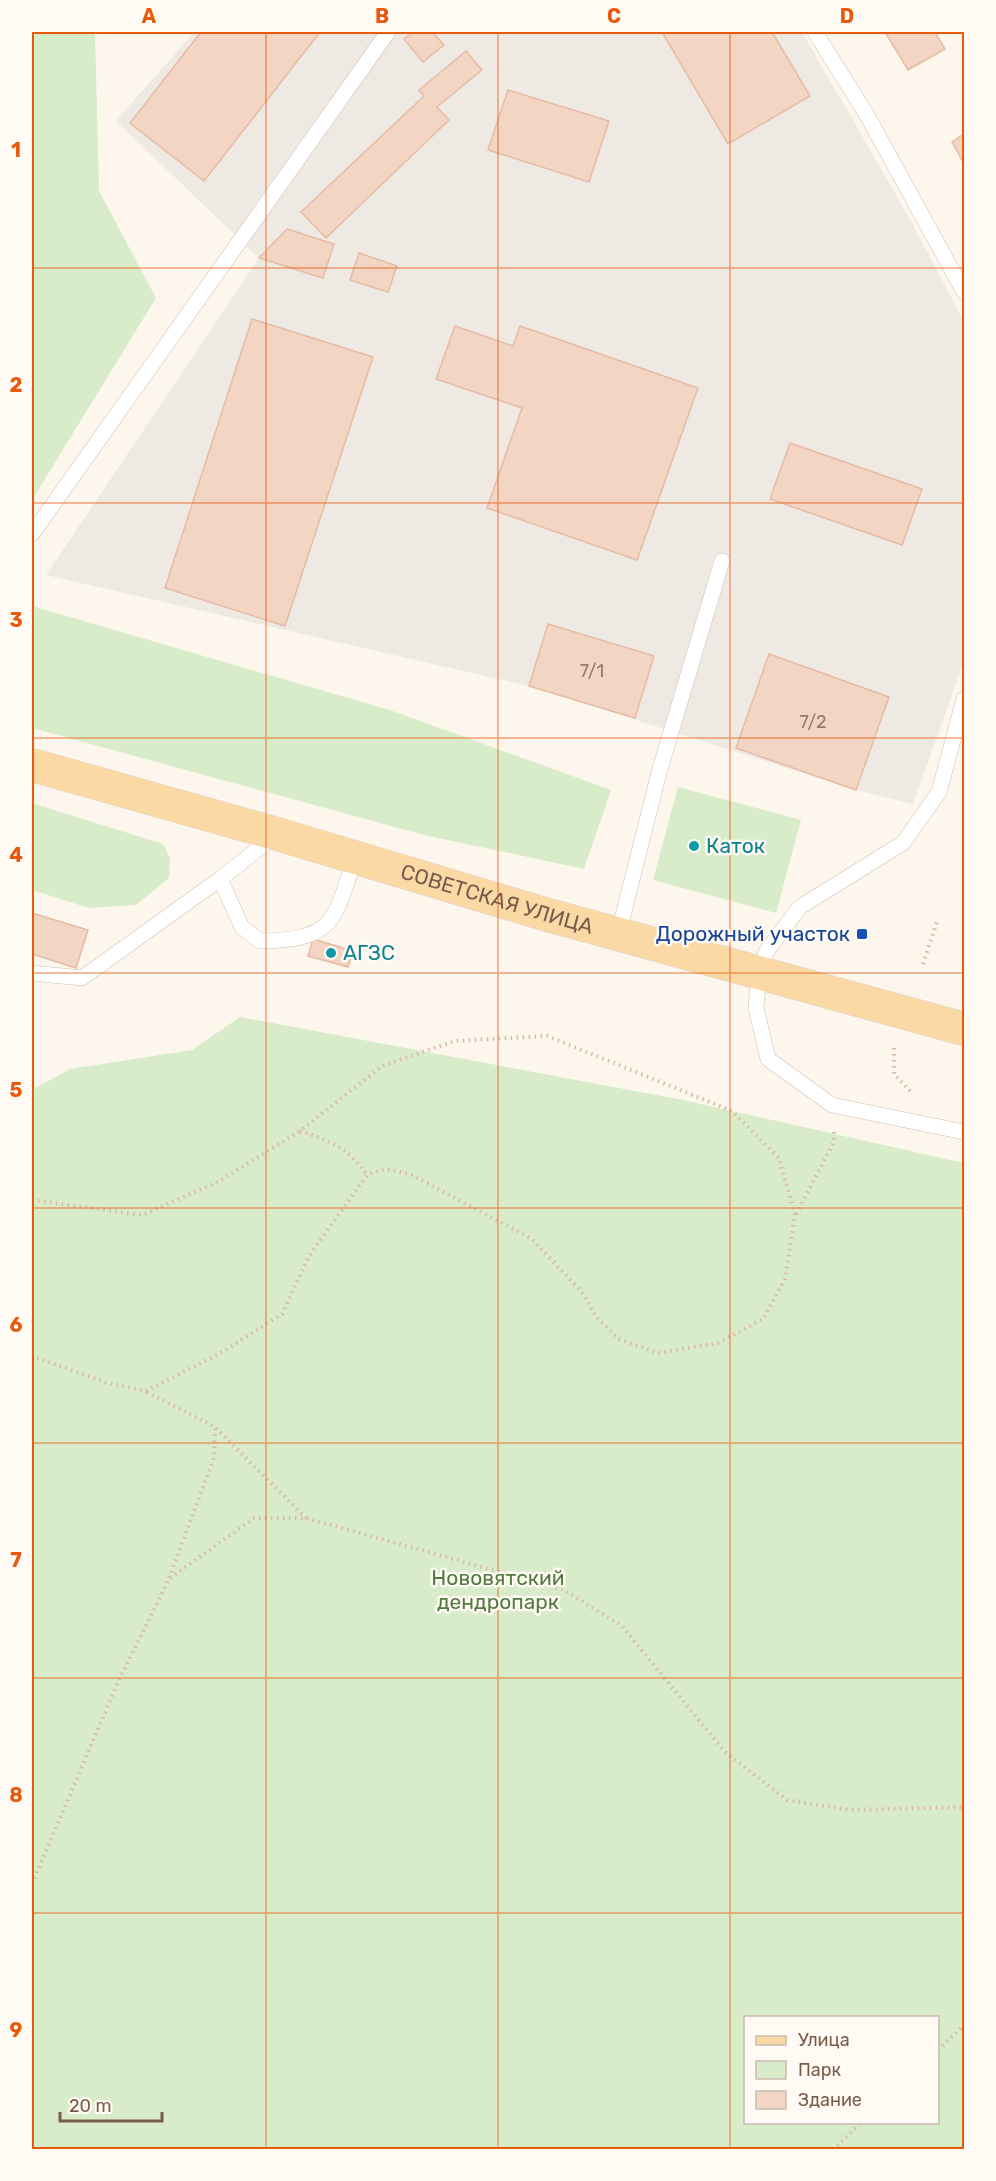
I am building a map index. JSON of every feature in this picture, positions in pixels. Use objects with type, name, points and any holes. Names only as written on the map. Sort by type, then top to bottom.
[{"type":"main road","name":"СОВЕТСКАЯ УЛИЦА","points":[[32,765],[277,834],[618,935],[964,1029]]},
{"type":"lane","points":[[32,534],[388,32]]},
{"type":"lane","points":[[815,32],[868,117],[964,292]]},
{"type":"lane","points":[[618,935],[660,769],[722,561]]},
{"type":"lane","points":[[964,699],[939,792],[903,843],[800,907],[766,952],[759,973],[756,1008],[768,1059],[832,1105],[964,1132]]},
{"type":"lane","points":[[32,973],[82,978],[220,879],[277,834]]},
{"type":"lane","points":[[220,879],[242,927],[260,941],[291,941],[318,931],[335,918],[355,857]]},
{"type":"path","points":[[923,964],[938,920]]},
{"type":"path","points":[[32,1200],[142,1215],[219,1182],[300,1131],[382,1066],[456,1041],[547,1035],[732,1111],[779,1158],[795,1215]]},
{"type":"path","points":[[894,1048],[894,1074],[915,1096]]},
{"type":"path","points":[[146,1391],[219,1354],[282,1314],[309,1256],[367,1175],[384,1169],[410,1174],[532,1239],[582,1292],[597,1318],[619,1339],[658,1353],[718,1343],[763,1319],[785,1279],[795,1215],[834,1142],[832,1105]]},
{"type":"path","points":[[300,1131],[331,1141],[354,1156],[367,1175]]},
{"type":"path","points":[[32,1356],[107,1383],[146,1391],[215,1427],[306,1518]]},
{"type":"path","points":[[32,1884],[118,1682],[169,1579],[214,1458],[215,1427]]},
{"type":"path","points":[[169,1579],[254,1518],[306,1518],[564,1590],[622,1626],[725,1752],[787,1800],[850,1809],[964,1807]]},
{"type":"path","points":[[939,2049],[964,2025]]},
{"type":"path","points":[[833,2150],[859,2124]]},
{"type":"shaded area","points":[[194,32],[802,32],[911,221],[964,322],[964,661],[913,804],[856,790],[529,686],[46,575],[259,258],[116,121]]},
{"type":"green space","points":[[32,32],[95,32],[99,191],[156,298],[32,500]]},
{"type":"green space","points":[[32,606],[393,711],[611,790],[584,869],[424,835],[32,728]]},
{"type":"green space","points":[[678,787],[801,820],[776,913],[653,880]]},
{"type":"green space","points":[[32,803],[163,844],[170,858],[169,878],[136,905],[89,908],[32,890]]},
{"type":"green space","name":"Нововятский дендропарк","points":[[240,1017],[683,1100],[964,1163],[964,2149],[32,2149],[32,1090],[70,1069],[192,1050]]},
{"type":"building","points":[[201,32],[320,32],[204,181],[130,123]]},
{"type":"building","points":[[414,32],[432,32],[444,45],[423,62],[404,39]]},
{"type":"building","points":[[662,32],[772,32],[810,96],[728,144]]},
{"type":"building","points":[[885,32],[935,32],[945,49],[908,70]]},
{"type":"building","points":[[466,51],[482,70],[437,107],[449,120],[326,238],[301,212],[424,96],[419,90]]},
{"type":"building","points":[[508,90],[609,121],[589,182],[488,150]]},
{"type":"building","points":[[964,134],[964,164],[952,142]]},
{"type":"building","points":[[287,229],[334,244],[323,278],[259,258]]},
{"type":"building","points":[[359,253],[397,266],[388,292],[350,280]]},
{"type":"building","points":[[252,319],[373,357],[285,626],[165,588]]},
{"type":"building","points":[[455,326],[513,346],[520,326],[698,388],[637,560],[487,508],[522,408],[436,379]]},
{"type":"building","points":[[790,443],[922,489],[902,545],[770,499]]},
{"type":"building","points":[[548,624],[654,656],[635,718],[529,686]]},
{"type":"building","points":[[769,654],[889,697],[856,790],[736,748]]},
{"type":"building","points":[[32,913],[88,930],[76,968],[32,954]]},
{"type":"building","name":"АГЗС","points":[[313,939],[353,951],[348,967],[308,956]]},
{"type":"place","name":"Каток","points":[[694,846]]},
{"type":"place","name":"Дорожный участок","points":[[862,934]]},
{"type":"place","name":"АГЗС","points":[[331,953]]}]
